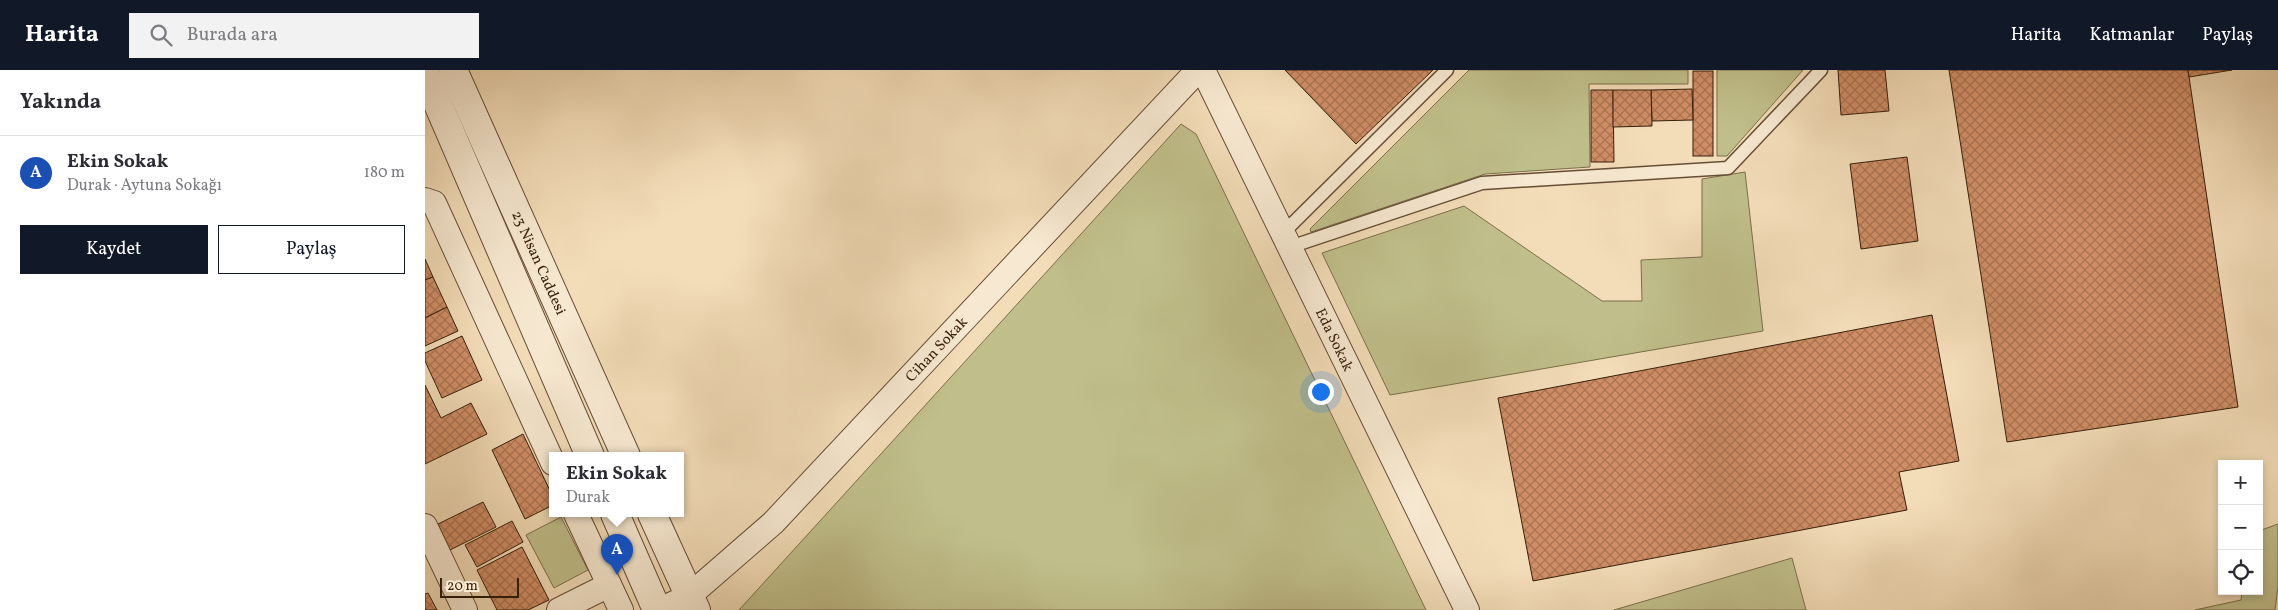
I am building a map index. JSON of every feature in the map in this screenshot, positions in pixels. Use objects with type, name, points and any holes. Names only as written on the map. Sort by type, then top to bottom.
[{"type":"street","name":"23 Nisan Caddesi","points":[[453,70],[624,452]]},
{"type":"street","name":"Cihan Sokak","points":[[658,610],[692,603],[773,523],[1198,70]]},
{"type":"street","name":"Eda Sokak","points":[[1203,70],[1467,610]]},
{"type":"street","name":"23 Nisan Caddesi","points":[[425,74],[588,452]]},
{"type":"street","points":[[430,201],[549,454]]},
{"type":"street","points":[[578,517],[621,610]]},
{"type":"street","points":[[616,517],[658,610]]},
{"type":"street","points":[[653,517],[692,603]]},
{"type":"street","points":[[425,526],[465,610]]},
{"type":"street","points":[[559,610],[609,585]]},
{"type":"lane","points":[[1286,240],[1447,70]]},
{"type":"lane","points":[[1286,240],[1482,183],[1728,168],[1821,70]]},
{"type":"shaded area","points":[[1469,70],[1688,70],[1688,84],[1589,84],[1590,167],[1485,174],[1311,232],[1310,229]]},
{"type":"shaded area","points":[[1717,70],[1803,70],[1727,156],[1717,156]]},
{"type":"shaded area","points":[[1181,124],[1196,134],[1426,610],[739,610]]},
{"type":"shaded area","points":[[1745,172],[1763,331],[1390,395],[1322,253],[1464,206],[1602,301],[1642,301],[1641,260],[1702,257],[1702,179]]},
{"type":"shaded area","points":[[561,517],[588,570],[554,588],[526,535]]},
{"type":"shaded area","points":[[2278,524],[2278,586],[2275,610],[2195,610],[2241,600],[2242,595],[2263,595],[2263,530]]},
{"type":"shaded area","points":[[1792,558],[1806,610],[1614,610]]},
{"type":"building","points":[[1285,70],[1433,70],[1356,144]]},
{"type":"building","points":[[1838,70],[1885,70],[1889,111],[1841,115]]},
{"type":"building","points":[[1949,70],[2188,70],[2238,407],[2007,442]]},
{"type":"building","points":[[2188,70],[2232,70],[2189,77]]},
{"type":"building","points":[[1693,71],[1713,71],[1713,156],[1693,156]]},
{"type":"building","points":[[1692,89],[1693,120],[1652,121],[1651,90]]},
{"type":"building","points":[[1591,90],[1613,90],[1614,162],[1591,162]]},
{"type":"building","points":[[1613,90],[1651,90],[1652,126],[1613,127]]},
{"type":"building","points":[[1907,157],[1918,241],[1861,249],[1850,164]]},
{"type":"building","points":[[425,259],[433,277],[425,280]]},
{"type":"building","points":[[433,277],[447,307],[425,318],[425,280]]},
{"type":"building","points":[[447,307],[458,331],[425,346],[425,318]]},
{"type":"building","points":[[1932,315],[1959,461],[1899,472],[1907,510],[1533,581],[1498,398]]},
{"type":"building","points":[[462,336],[482,380],[442,398],[425,361],[425,353]]},
{"type":"building","points":[[425,385],[441,418],[471,403],[487,434],[425,464]]},
{"type":"building","points":[[523,434],[549,489],[549,507],[525,519],[492,450]]},
{"type":"building","points":[[483,502],[496,527],[450,550],[438,524]]},
{"type":"building","points":[[512,521],[523,542],[477,567],[465,545]]},
{"type":"building","points":[[522,547],[549,600],[528,610],[497,610],[477,570]]},
{"type":"building","points":[[428,593],[437,610],[425,610],[425,594]]},
{"type":"place","name":"Ekin Sokak","points":[[617,575]]}]
